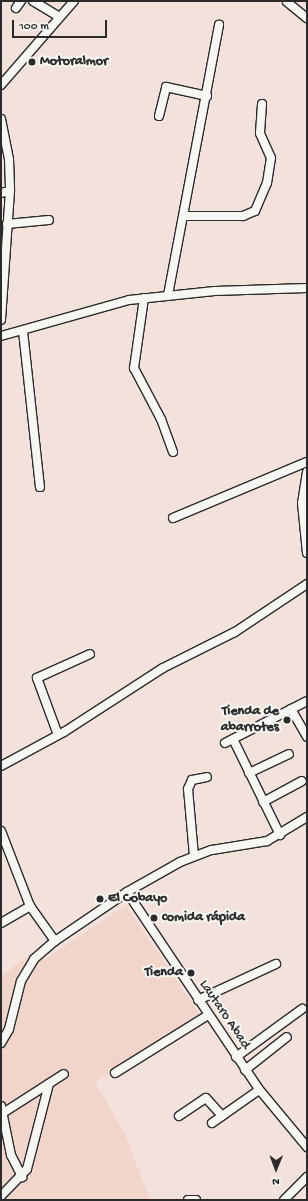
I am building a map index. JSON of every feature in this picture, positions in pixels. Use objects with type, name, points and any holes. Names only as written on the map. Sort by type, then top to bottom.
[{"type":"street","points":[[33,1],[60,17]]},
{"type":"street","points":[[1,85],[74,1]]},
{"type":"street","points":[[287,2],[306,16]]},
{"type":"street","points":[[168,295],[207,96],[219,25]]},
{"type":"street","points":[[159,116],[166,87],[207,96]]},
{"type":"street","points":[[184,216],[243,216],[255,211],[267,182],[271,158],[260,133],[262,104]]},
{"type":"street","points":[[1,119],[9,159],[10,191],[4,240],[1,320]]},
{"type":"street","points":[[1,193],[10,191]]},
{"type":"street","points":[[7,224],[49,220]]},
{"type":"street","points":[[1,336],[144,298],[168,295],[307,288]]},
{"type":"street","points":[[144,298],[134,368],[161,419],[173,452]]},
{"type":"street","points":[[23,331],[40,487]]},
{"type":"street","points":[[173,518],[307,462]]},
{"type":"street","points":[[307,472],[302,503],[307,553]]},
{"type":"street","points":[[1,766],[58,735],[163,668],[235,632],[307,584]]},
{"type":"street","points":[[58,735],[37,678],[90,654]]},
{"type":"street","points":[[225,743],[307,701]]},
{"type":"street","points":[[291,709],[307,737]]},
{"type":"street","points":[[233,739],[280,835]]},
{"type":"street","points":[[249,773],[288,754]]},
{"type":"street","points":[[194,856],[188,789],[192,780],[207,777]]},
{"type":"street","points":[[263,802],[302,781]]},
{"type":"street","points":[[1,1043],[21,981],[34,959],[55,942],[127,892],[194,856],[280,835],[307,817]]},
{"type":"street","points":[[1,831],[30,906],[55,942]]},
{"type":"street","name":"Lautaro Abad","points":[[127,892],[259,1090],[307,1147]]},
{"type":"street","points":[[1,923],[30,906]]},
{"type":"street","points":[[198,1000],[276,964]]},
{"type":"street","points":[[236,1057],[302,1010]]},
{"type":"street","points":[[115,1073],[208,1015]]},
{"type":"street","points":[[245,1070],[287,1037]]},
{"type":"street","points":[[22,1177],[11,1155],[2,1110],[50,1084],[64,1074]]},
{"type":"street","points":[[1,1196],[22,1177],[27,1169],[50,1084]]},
{"type":"street","points":[[212,1123],[259,1090]]},
{"type":"street","points":[[179,1116],[206,1098],[222,1116]]},
{"type":"street","points":[[287,1199],[307,1177]]},
{"type":"street","points":[[188,1200],[196,1200]]},
{"type":"shaded area","points":[[126,905],[202,1018],[95,1082],[124,1132],[150,1200],[1,1200],[1,976],[37,950],[44,960]]},
{"type":"place","name":"Motoralmor","points":[[32,62]]},
{"type":"place","name":"Tienda de abarrotes","points":[[287,720]]},
{"type":"place","name":"El Cobayo","points":[[100,899]]},
{"type":"place","name":"comida rápida","points":[[154,918]]},
{"type":"place","name":"Tienda","points":[[191,973]]}]
